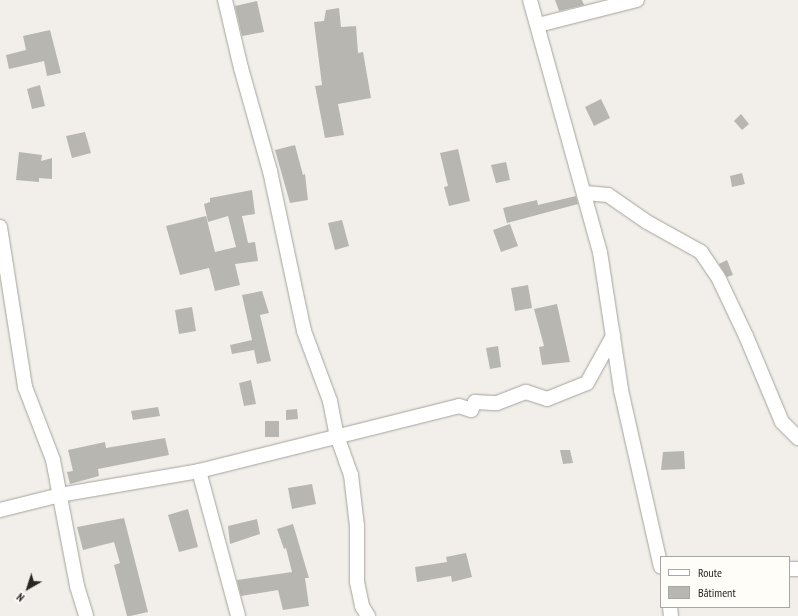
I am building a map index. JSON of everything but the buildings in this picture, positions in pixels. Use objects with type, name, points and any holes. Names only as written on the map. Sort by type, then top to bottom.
[{"type":"street","points":[[226,0],[241,68],[274,186],[304,331],[330,401],[337,436],[351,475],[357,526],[357,582],[362,606],[368,616]]},
{"type":"street","points":[[530,0],[585,193],[600,252],[621,390],[660,563]]},
{"type":"street","points":[[538,25],[637,0]]},
{"type":"street","points":[[585,193],[608,195],[647,222],[701,252],[718,277],[740,323],[782,422],[798,438]]},
{"type":"street","points":[[0,227],[25,388],[35,419],[50,449],[77,586],[86,616]]},
{"type":"street","points":[[0,510],[60,495],[199,471],[459,406],[471,410],[475,402],[497,403],[526,392],[547,399],[587,384],[613,336]]},
{"type":"street","points":[[199,471],[238,616]]}]
